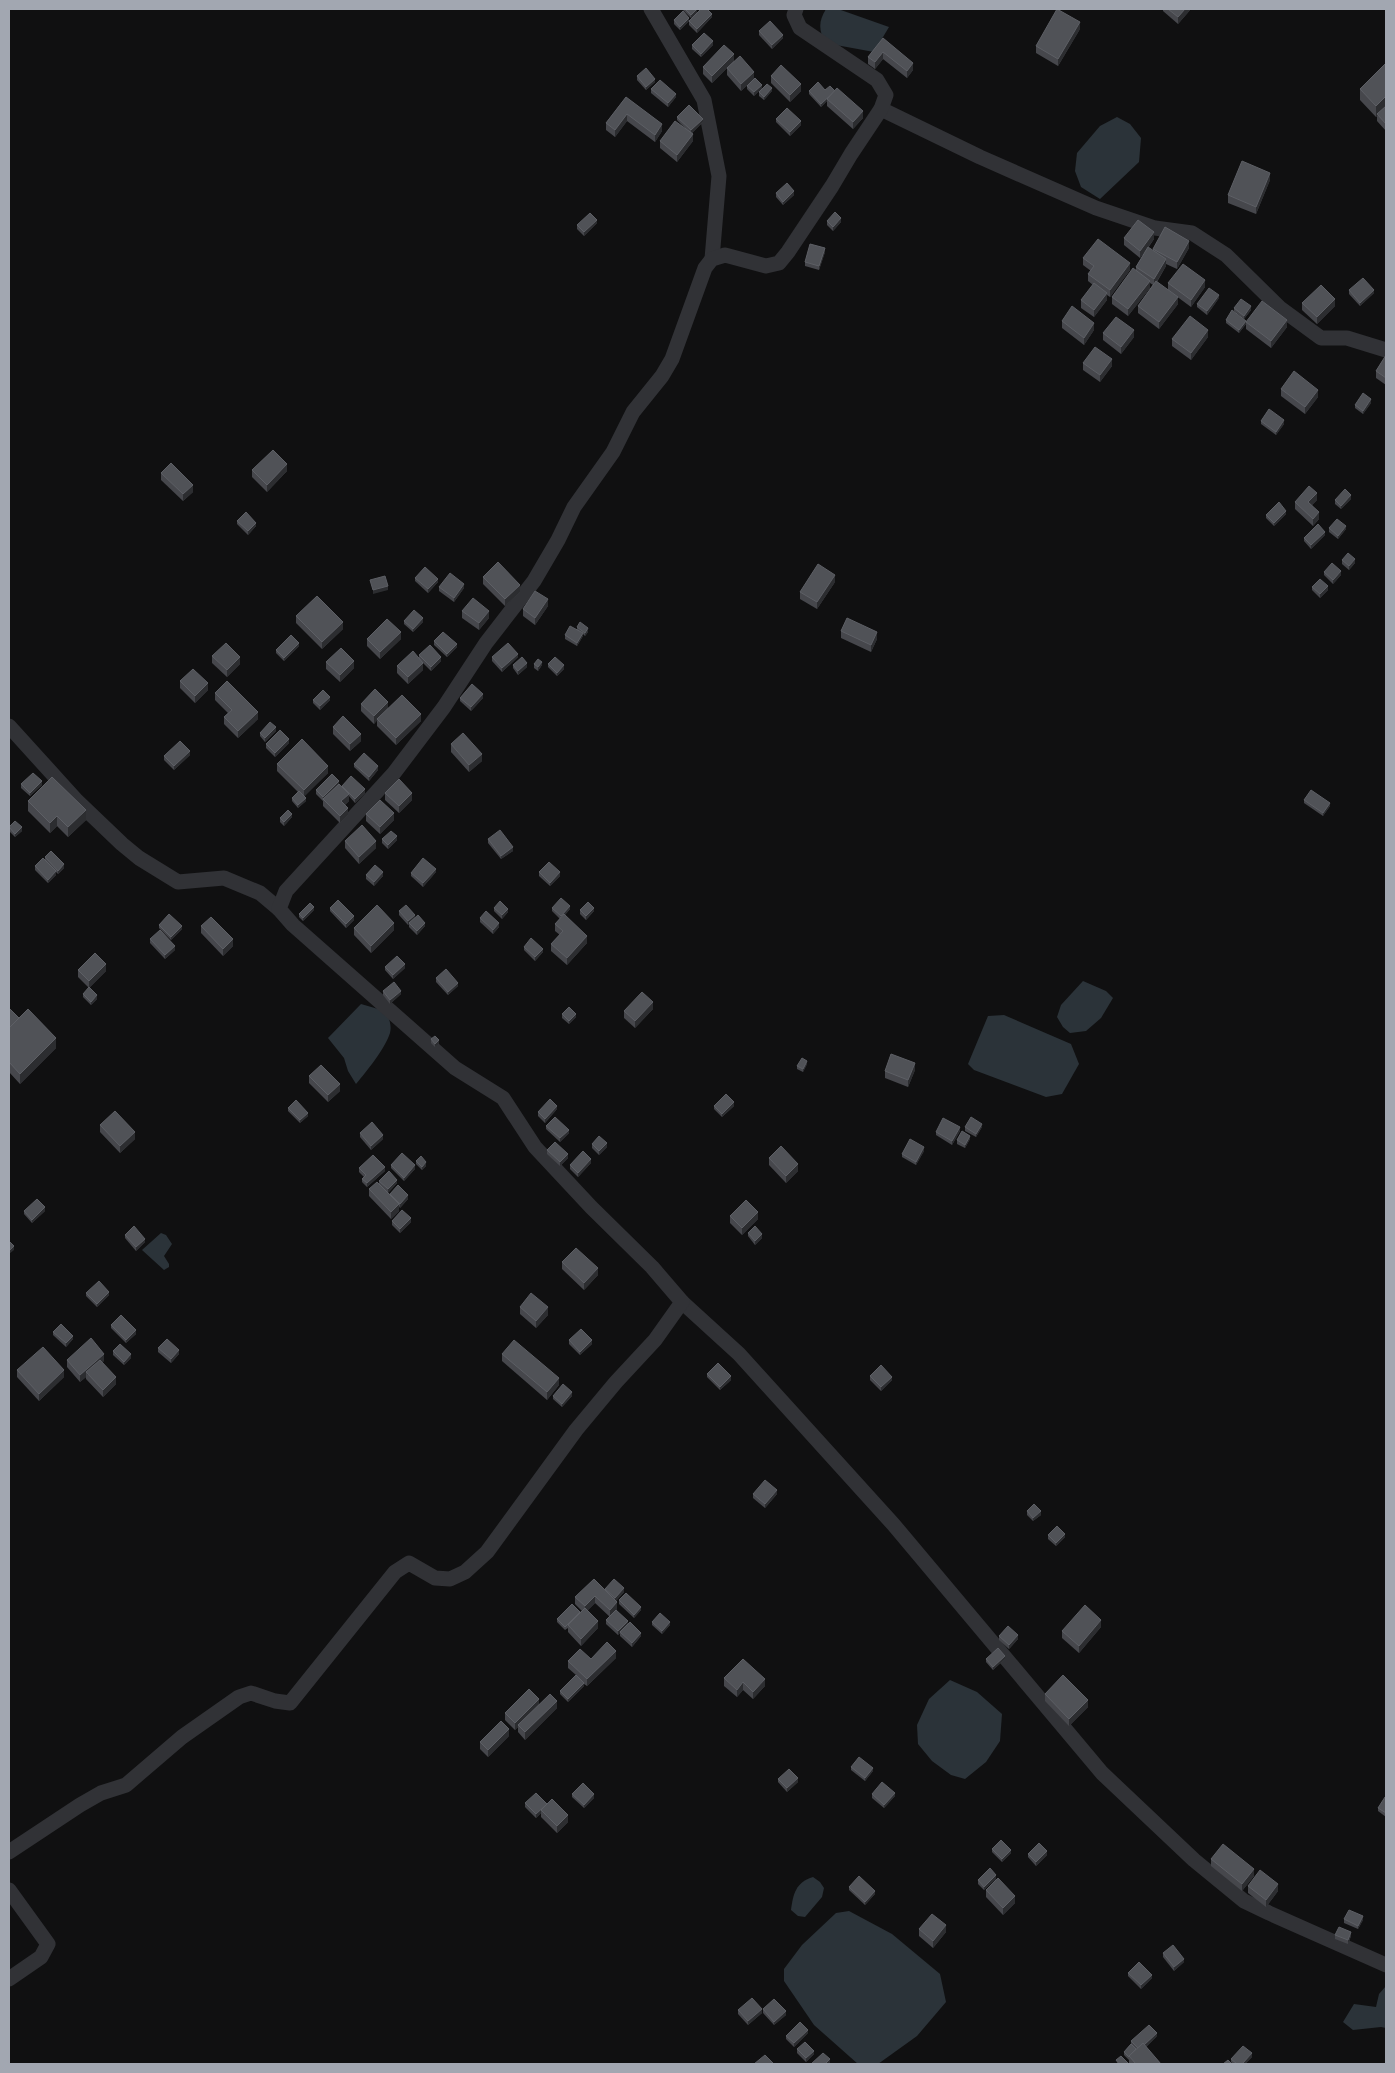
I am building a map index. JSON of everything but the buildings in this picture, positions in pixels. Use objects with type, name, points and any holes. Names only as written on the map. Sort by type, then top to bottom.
[{"type":"street","points":[[279,909],[286,891],[394,773],[444,707],[486,643],[534,582],[574,507],[613,452],[634,412],[662,376],[672,359],[705,268],[712,259],[719,176],[704,100],[652,9]]},
{"type":"street","points":[[712,259],[725,255],[766,266],[778,263],[788,252],[832,186],[881,109],[886,96],[877,80],[800,28],[794,15],[796,9]]},
{"type":"street","points":[[881,109],[980,157],[1096,208],[1155,228],[1192,233],[1226,255],[1280,308],[1321,338],[1346,338],[1386,350]]},
{"type":"street","points":[[9,726],[77,801],[139,858],[178,882],[224,878],[260,893],[279,909],[293,926],[454,1068],[503,1098],[535,1147],[591,1207],[652,1267],[682,1302],[739,1354],[893,1524],[1102,1773],[1180,1846],[1244,1900],[1386,1965]]},
{"type":"street","points":[[9,1852],[100,1793],[126,1785],[182,1737],[239,1697],[251,1694],[290,1704],[395,1572],[409,1563],[435,1578],[450,1579],[466,1572],[487,1552],[576,1430],[616,1382],[655,1340],[682,1302]]},
{"type":"street","points":[[9,1890],[48,1944],[41,1956],[9,1978]]},
{"type":"shaded area","points":[[826,9],[838,9],[889,27],[874,52],[825,43],[820,26]]},
{"type":"shaded area","points":[[1117,117],[1130,124],[1141,138],[1139,162],[1100,199],[1081,187],[1075,171],[1077,153],[1100,126]]},
{"type":"shaded area","points":[[1083,981],[1106,991],[1113,998],[1101,1018],[1086,1031],[1070,1033],[1063,1027],[1057,1017],[1061,1005]]},
{"type":"shaded area","points":[[361,1004],[385,1011],[391,1030],[380,1053],[356,1084],[348,1071],[344,1058],[328,1038]]},
{"type":"shaded area","points":[[1004,1015],[1071,1044],[1079,1064],[1062,1094],[1046,1097],[974,1070],[968,1064],[988,1016]]},
{"type":"shaded area","points":[[161,1233],[166,1235],[172,1244],[164,1256],[169,1267],[164,1270],[142,1250]]},
{"type":"shaded area","points":[[950,1680],[977,1692],[1002,1714],[1000,1741],[986,1762],[965,1779],[951,1775],[932,1761],[918,1744],[917,1725],[929,1699]]},
{"type":"shaded area","points":[[813,1877],[824,1888],[822,1897],[805,1917],[798,1916],[791,1910],[794,1894],[799,1885]]},
{"type":"shaded area","points":[[849,1911],[892,1934],[940,1974],[946,2002],[917,2036],[878,2064],[858,2064],[814,2025],[784,1981],[784,1969],[802,1945],[836,1913]]},
{"type":"shaded area","points":[[1386,1986],[1386,2028],[1353,2030],[1343,2022],[1354,2004],[1376,2007],[1379,1994]]}]
